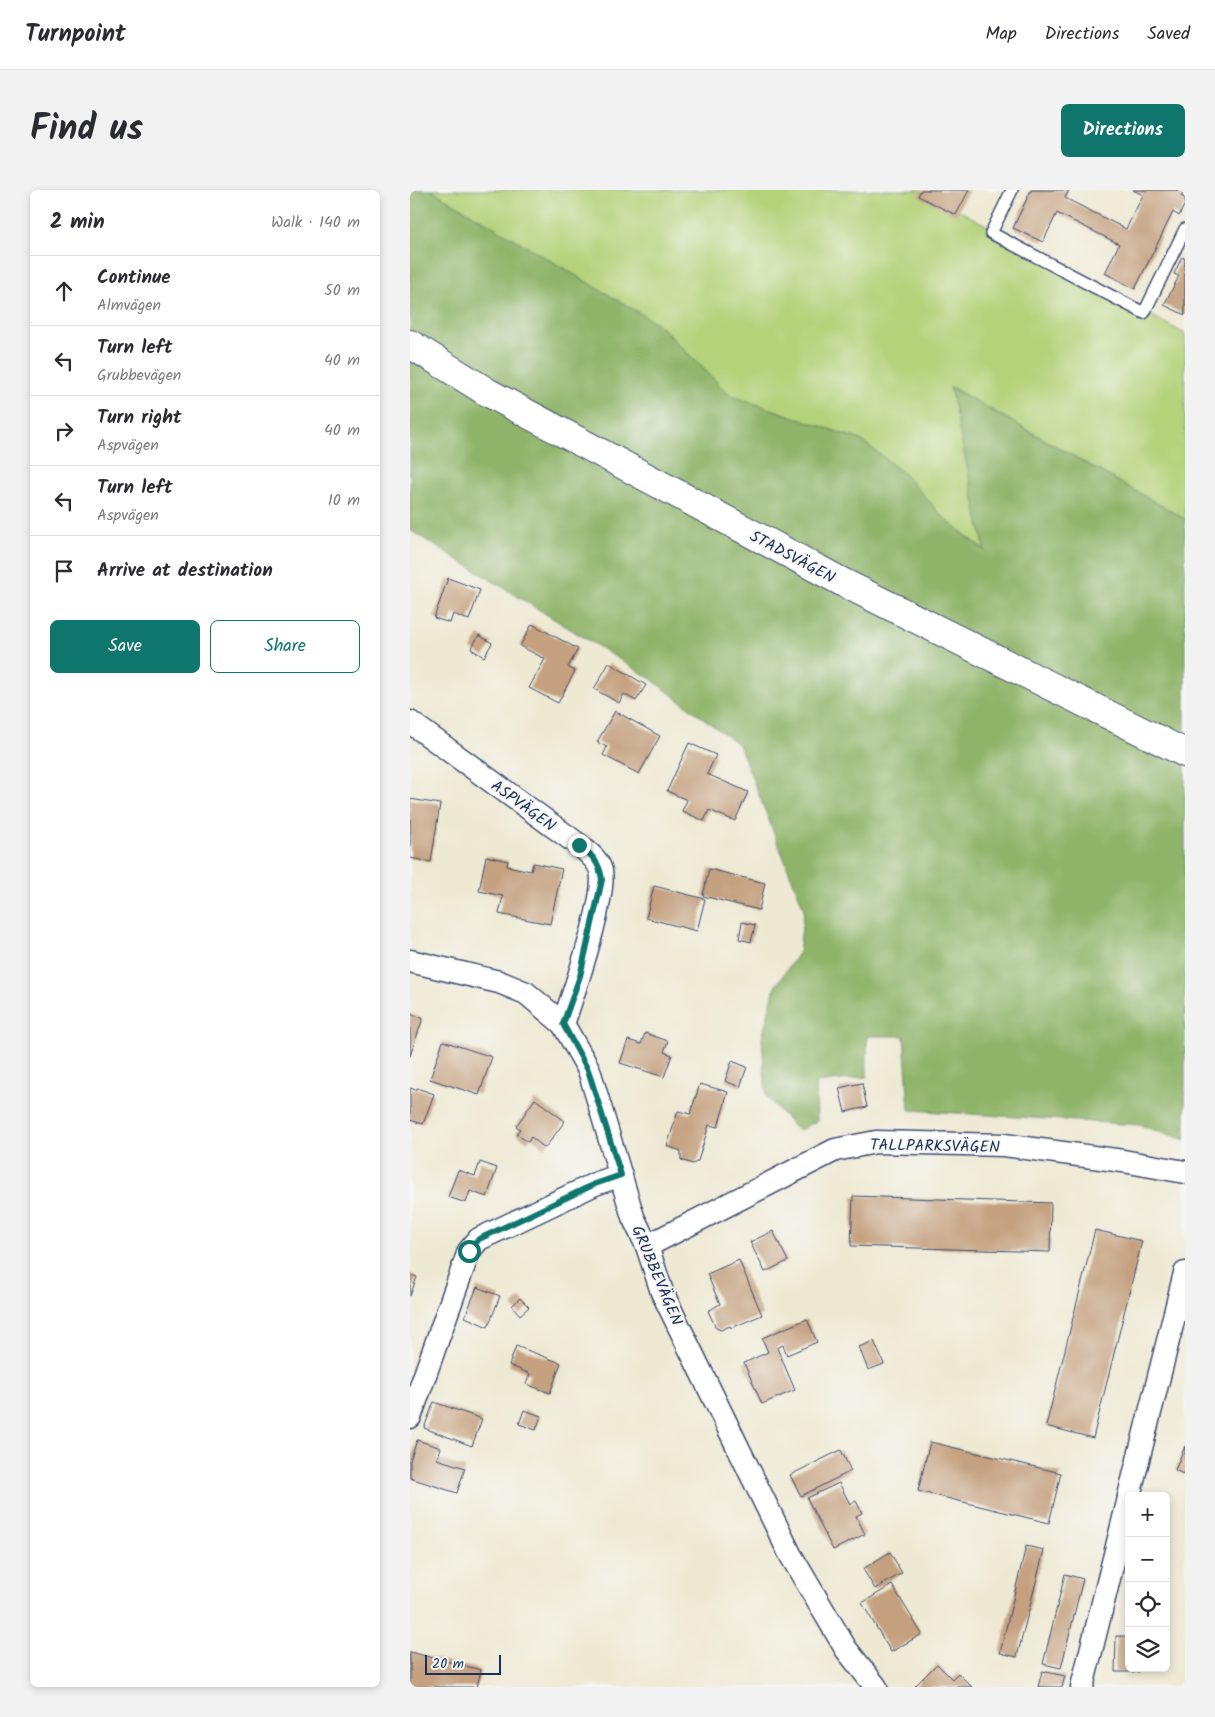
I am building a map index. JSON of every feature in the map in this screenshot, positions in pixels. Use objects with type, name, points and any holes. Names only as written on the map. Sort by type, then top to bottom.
[{"type":"main road","name":"STADSVÄGEN","points":[[410,344],[487,392],[844,584],[1185,753]]},
{"type":"street","name":"ASPVÄGEN","points":[[410,722],[579,845],[593,856],[601,869],[601,892],[580,976],[563,1024]]},
{"type":"street","name":"GRUBBEVÄGEN","points":[[410,961],[499,982],[526,993],[563,1024],[588,1070],[633,1217],[647,1246],[662,1292],[790,1554],[846,1649],[876,1687]]},
{"type":"street","name":"TALLPARKSVÄGEN","points":[[647,1246],[835,1150],[876,1142],[1004,1145],[1122,1161],[1185,1172]]},
{"type":"street","points":[[410,1417],[469,1251],[479,1239],[595,1184],[621,1175]]},
{"type":"street","points":[[1130,1492],[1185,1273]]},
{"type":"street","points":[[1082,1687],[1125,1513]]},
{"type":"lane","points":[[1012,190],[991,233],[1144,313],[1185,229]]},
{"type":"green space","points":[[410,190],[431,190],[658,324],[730,395],[861,440],[902,472],[946,520],[985,551],[950,387],[1185,519],[1185,1140],[1139,1125],[909,1110],[904,1036],[867,1036],[867,1077],[816,1083],[817,1121],[798,1131],[766,1096],[762,1038],[775,987],[799,952],[804,909],[739,745],[651,679],[410,530]]},
{"type":"green space","points":[[431,190],[922,190],[1185,334],[1185,519],[951,387],[986,551],[946,520],[902,472],[861,440],[730,395],[658,324]]},
{"type":"building","points":[[921,190],[969,190],[956,215],[918,196]]},
{"type":"building","points":[[1031,190],[1069,190],[1065,198],[1126,229],[1143,195],[1133,190],[1184,190],[1181,196],[1185,198],[1185,204],[1179,216],[1173,212],[1135,289],[1105,273],[1119,244],[1057,213],[1043,242],[1013,228]]},
{"type":"building","points":[[1182,257],[1185,259],[1185,315],[1164,305],[1179,276],[1174,274]]},
{"type":"building","points":[[448,578],[480,590],[469,620],[453,614],[450,623],[434,618]]},
{"type":"building","points":[[532,624],[578,649],[568,667],[575,671],[558,703],[529,688],[545,659],[520,646]]},
{"type":"building","points":[[479,635],[492,643],[484,657],[471,649]]},
{"type":"building","points":[[609,663],[646,685],[636,701],[624,694],[619,703],[594,689]]},
{"type":"building","points":[[615,711],[660,736],[639,774],[603,755],[607,747],[597,742]]},
{"type":"building","points":[[689,743],[716,755],[707,774],[748,792],[735,821],[709,810],[704,821],[682,811],[687,800],[667,791]]},
{"type":"building","points":[[410,799],[440,804],[431,862],[410,858]]},
{"type":"building","points":[[486,856],[508,861],[507,866],[531,871],[533,863],[562,869],[550,924],[499,914],[503,896],[479,891]]},
{"type":"building","points":[[709,869],[765,883],[759,910],[703,896]]},
{"type":"building","points":[[654,886],[705,899],[697,931],[646,918]]},
{"type":"building","points":[[742,922],[755,925],[751,942],[739,939]]},
{"type":"building","points":[[410,1014],[423,1018],[410,1056]]},
{"type":"building","points":[[645,1033],[668,1041],[664,1052],[672,1055],[664,1077],[620,1063],[628,1040],[641,1044]]},
{"type":"building","points":[[443,1041],[492,1057],[479,1095],[430,1079]]},
{"type":"building","points":[[732,1061],[747,1067],[740,1087],[725,1081]]},
{"type":"building","points":[[862,1083],[867,1107],[845,1112],[839,1088]]},
{"type":"building","points":[[700,1084],[728,1092],[718,1127],[709,1125],[698,1161],[693,1164],[681,1160],[681,1151],[667,1146],[678,1111],[690,1114]]},
{"type":"building","points":[[410,1088],[416,1090],[417,1088],[434,1094],[423,1124],[410,1120]]},
{"type":"building","points":[[535,1099],[565,1121],[545,1148],[531,1137],[528,1142],[516,1134],[520,1129],[516,1126]]},
{"type":"building","points":[[480,1162],[497,1168],[487,1197],[470,1191],[466,1203],[448,1197],[458,1170],[475,1176]]},
{"type":"building","points":[[853,1196],[1051,1203],[1050,1252],[851,1246]]},
{"type":"building","points":[[1095,1230],[1142,1241],[1093,1438],[1046,1426]]},
{"type":"building","points":[[773,1231],[788,1261],[765,1272],[750,1242]]},
{"type":"building","points":[[739,1260],[762,1315],[731,1328],[730,1326],[721,1330],[716,1328],[708,1311],[720,1304],[707,1274]]},
{"type":"building","points":[[410,1274],[417,1277],[410,1296]]},
{"type":"building","points":[[477,1287],[500,1296],[488,1327],[465,1317]]},
{"type":"building","points":[[520,1298],[529,1307],[520,1315],[512,1306]]},
{"type":"building","points":[[807,1319],[817,1342],[787,1355],[783,1345],[777,1348],[795,1390],[762,1404],[744,1363],[768,1352],[762,1338]]},
{"type":"building","points":[[874,1341],[884,1364],[868,1370],[859,1347]]},
{"type":"building","points":[[516,1346],[561,1363],[550,1393],[526,1384],[530,1374],[509,1365]]},
{"type":"building","points":[[434,1402],[482,1419],[472,1446],[424,1428]]},
{"type":"building","points":[[524,1410],[541,1416],[536,1430],[519,1424]]},
{"type":"building","points":[[417,1440],[441,1448],[437,1459],[465,1468],[457,1493],[410,1478],[410,1461]]},
{"type":"building","points":[[930,1442],[1061,1473],[1049,1523],[918,1491]]},
{"type":"building","points":[[1185,1446],[1185,1475],[1175,1470]]},
{"type":"building","points":[[841,1450],[851,1471],[801,1496],[790,1475]]},
{"type":"building","points":[[839,1483],[850,1504],[856,1501],[862,1513],[856,1516],[865,1534],[833,1550],[807,1498]]},
{"type":"building","points":[[1026,1546],[1044,1550],[1017,1657],[1000,1653]]},
{"type":"building","points":[[890,1552],[902,1573],[875,1589],[863,1569]]},
{"type":"building","points":[[1065,1574],[1083,1579],[1061,1668],[1043,1664]]},
{"type":"building","points":[[892,1585],[922,1634],[891,1652],[862,1603]]},
{"type":"building","points":[[1116,1636],[1125,1636],[1125,1672],[1115,1672]]},
{"type":"building","points":[[410,1652],[481,1670],[477,1687],[410,1687]]},
{"type":"building","points":[[937,1664],[952,1679],[958,1673],[972,1687],[915,1686]]},
{"type":"building","points":[[1042,1671],[1065,1676],[1062,1687],[1038,1687]]},
{"type":"route","points":[[469,1251],[479,1239],[595,1184],[621,1175],[588,1070],[563,1024],[580,976],[601,892],[601,869],[593,856],[579,845]]}]
